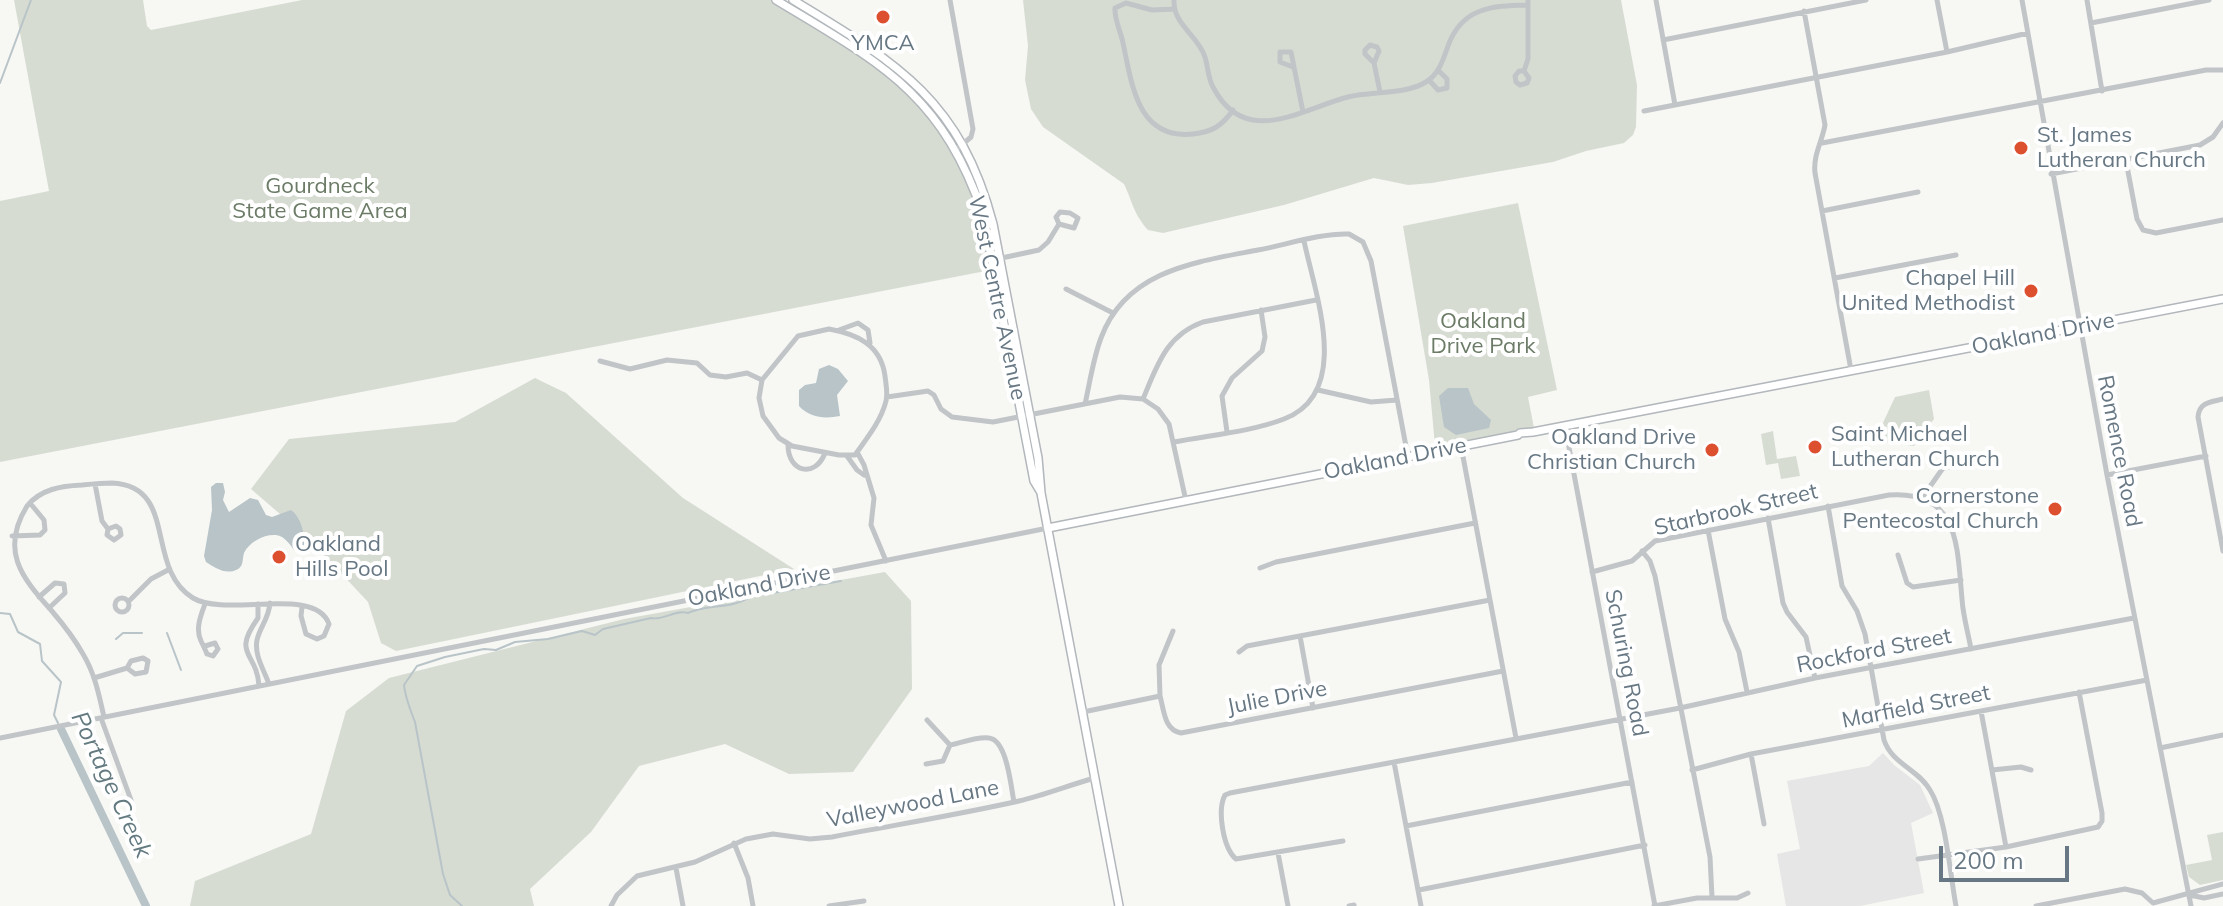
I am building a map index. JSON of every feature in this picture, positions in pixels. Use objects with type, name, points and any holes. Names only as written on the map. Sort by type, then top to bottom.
[{"type":"main road","name":"West Centre Avenue","points":[[776,0],[890,73],[919,100],[960,147]]},
{"type":"main road","name":"West Centre Avenue","points":[[793,0],[896,66],[938,107],[988,205],[1026,415],[1038,458],[1041,493],[1119,906]]},
{"type":"main road","name":"Oakland Drive","points":[[1048,528],[1520,433],[2223,299]]},
{"type":"street","points":[[950,0],[973,129],[972,135],[960,147]]},
{"type":"street","points":[[1174,0],[1179,20],[1199,42],[1213,86],[1223,102],[1255,121],[1274,122],[1348,97],[1414,87],[1429,80],[1438,70],[1454,33],[1467,18],[1485,8],[1528,2],[1528,59],[1524,71]]},
{"type":"street","points":[[1656,0],[1675,105]]},
{"type":"street","points":[[1663,40],[1866,0]]},
{"type":"street","points":[[1937,0],[1947,52]]},
{"type":"street","name":"Romence Road","points":[[2022,0],[2107,475],[2191,906]]},
{"type":"street","points":[[2087,0],[2102,91]]},
{"type":"street","points":[[2091,23],[2209,0]]},
{"type":"street","points":[[1174,9],[1152,10],[1126,3],[1120,3],[1115,8],[1133,91],[1151,122],[1174,134],[1209,132],[1223,124],[1233,110]]},
{"type":"street","points":[[1804,11],[1825,125],[1814,164],[1852,371]]},
{"type":"street","points":[[1644,111],[1947,52],[2028,33]]},
{"type":"street","points":[[1374,63],[1380,92]]},
{"type":"street","points":[[1293,67],[1303,112]]},
{"type":"street","points":[[1429,80],[1438,90],[1447,88],[1447,79],[1438,70]]},
{"type":"street","points":[[1822,143],[2206,70],[2223,70]]},
{"type":"street","points":[[2051,174],[2200,145],[2213,137],[2223,123]]},
{"type":"street","points":[[2126,161],[2137,219],[2143,230],[2156,233],[2223,220]]},
{"type":"street","points":[[1822,211],[1918,192]]},
{"type":"street","points":[[996,259],[1039,250],[1059,224]]},
{"type":"street","points":[[1085,404],[1100,341],[1113,313],[1139,287],[1172,268],[1197,261],[1343,233],[1359,239],[1371,261],[1408,457]]},
{"type":"street","points":[[1174,442],[1291,416],[1318,390],[1325,356],[1304,241]]},
{"type":"street","points":[[1835,278],[1956,255]]},
{"type":"street","points":[[1066,289],[1113,313]]},
{"type":"street","points":[[1143,399],[1162,354],[1179,334],[1203,322],[1316,300]]},
{"type":"street","points":[[1227,432],[1222,396],[1232,378],[1255,359],[1265,344],[1261,310]]},
{"type":"street","points":[[837,330],[858,323],[868,330],[870,344],[884,366],[887,397],[882,414],[855,455],[825,453],[788,444],[779,438],[763,416],[759,398],[762,380],[798,336],[829,329],[851,333],[870,344]]},
{"type":"street","points":[[600,361],[630,369],[667,360],[697,363],[710,375],[726,377],[747,373],[762,380]]},
{"type":"street","points":[[1318,390],[1371,402],[1397,400]]},
{"type":"street","points":[[887,397],[928,391],[934,395],[941,409],[952,417],[993,422],[1128,396],[1143,399],[1165,416],[1174,442],[1186,501]]},
{"type":"street","points":[[2223,399],[2205,403],[2199,409],[2223,551]]},
{"type":"street","name":"Schuring Road","points":[[1565,426],[1654,906]]},
{"type":"street","points":[[788,444],[788,457],[795,466],[804,469],[814,468],[825,453]]},
{"type":"street","points":[[1461,446],[1516,738]]},
{"type":"street","points":[[857,452],[874,498],[871,525],[886,561]]},
{"type":"street","points":[[847,455],[857,470],[866,476]]},
{"type":"street","points":[[2107,475],[2206,456]]},
{"type":"street","points":[[1971,649],[1962,604],[1960,558],[1952,527],[1941,510],[1922,498],[1943,468],[1973,464]]},
{"type":"street","points":[[95,484],[102,521],[108,529]]},
{"type":"street","points":[[131,800],[102,718],[94,678],[75,641],[14,567],[12,536],[18,519],[30,503],[37,496],[64,486],[127,485],[147,499],[158,520],[168,570],[183,590],[205,604],[231,607],[270,603],[302,607],[317,609],[327,617],[329,631],[324,636],[317,639],[306,634],[302,607]]},
{"type":"street","name":"Starbrook Street","points":[[1592,572],[1632,561],[1655,541],[1889,495],[1922,498]]},
{"type":"street","points":[[12,536],[40,535],[45,530],[44,520],[30,503]]},
{"type":"street","points":[[1828,506],[1842,586],[1860,618],[1882,730],[1891,754],[1922,779],[1931,791],[1939,815],[1956,906]]},
{"type":"street","points":[[1768,518],[1783,603],[1806,637],[1815,678]]},
{"type":"street","points":[[1260,568],[1276,562],[1475,523]]},
{"type":"street","name":"Oakland Drive","points":[[0,738],[1048,528]]},
{"type":"street","points":[[1708,530],[1725,619],[1739,652],[1747,692]]},
{"type":"street","points":[[1642,551],[1650,561],[1655,576],[1713,878],[1712,897]]},
{"type":"street","points":[[1898,555],[1907,583],[1913,587],[1961,580]]},
{"type":"street","points":[[129,601],[151,579],[168,570]]},
{"type":"street","points":[[39,597],[55,583],[64,584],[65,593],[49,608]]},
{"type":"street","points":[[1239,652],[1247,646],[1490,600]]},
{"type":"street","points":[[269,684],[257,649],[270,603]]},
{"type":"street","points":[[205,604],[199,630],[205,646]]},
{"type":"street","points":[[258,604],[258,618],[249,629],[245,642],[247,656],[257,671],[259,686]]},
{"type":"street","name":"Rockford Street","points":[[1278,853],[1242,860],[1234,858],[1229,849],[1221,810],[1223,798],[1230,793],[2134,618]]},
{"type":"street","points":[[1083,712],[1160,696],[1159,665],[1173,631]]},
{"type":"street","points":[[1300,636],[1313,708]]},
{"type":"street","points":[[94,678],[127,668]]},
{"type":"street","name":"Julie Drive","points":[[1160,696],[1167,722],[1177,732],[1503,671]]},
{"type":"street","name":"Marfield Street","points":[[1692,770],[1751,754],[2147,680]]},
{"type":"street","points":[[1918,859],[2006,847],[2091,830],[2100,825],[2102,813],[2079,692]]},
{"type":"street","points":[[1981,711],[2006,847]]},
{"type":"street","points":[[927,720],[950,745]]},
{"type":"street","points":[[2160,748],[2223,735]]},
{"type":"street","points":[[950,745],[989,738],[996,741],[1004,753],[1014,802]]},
{"type":"street","points":[[926,764],[943,761],[950,745]]},
{"type":"street","points":[[1751,754],[1764,824]]},
{"type":"street","points":[[1394,762],[1421,906]]},
{"type":"street","points":[[1992,770],[2021,767],[2031,770]]},
{"type":"street","name":"Valleywood Lane","points":[[611,906],[617,895],[637,876],[695,862],[734,843],[773,834],[810,839],[832,837],[1014,802],[1054,793],[1070,784],[1096,778]]},
{"type":"street","points":[[1406,826],[1632,782]]},
{"type":"street","points":[[1288,906],[1278,853],[1343,841]]},
{"type":"street","points":[[734,843],[748,878],[753,906]]},
{"type":"street","points":[[1419,890],[1645,845]]},
{"type":"street","points":[[676,868],[683,906]]},
{"type":"street","points":[[2036,906],[2129,889],[2142,893],[2153,904],[2223,884]]},
{"type":"street","points":[[1654,906],[1712,897],[1737,898],[1748,893]]},
{"type":"street","points":[[2189,895],[2204,898],[2223,894]]},
{"type":"street","points":[[829,906],[864,901]]},
{"type":"shaded area","points":[[829,365],[838,369],[848,381],[837,395],[840,416],[818,417],[799,406],[799,390],[816,383],[819,369]]},
{"type":"shaded area","points":[[1448,388],[1468,388],[1474,404],[1491,420],[1489,428],[1456,435],[1444,427],[1439,396]]},
{"type":"shaded area","points":[[223,483],[223,500],[229,512],[250,498],[258,500],[266,515],[272,517],[291,510],[302,526],[304,545],[295,551],[282,537],[267,536],[249,545],[239,569],[224,571],[206,562],[204,556],[212,510],[211,487]]},
{"type":"shaded area","points":[[1883,753],[1920,785],[1933,813],[1911,823],[1924,893],[1860,906],[1786,906],[1777,854],[1800,849],[1787,781],[1869,766]]},
{"type":"green space","name":"Gourdneck State Game Area","points":[[14,0],[143,0],[147,26],[151,30],[302,0],[778,0],[888,69],[924,102],[975,185],[996,269],[0,462],[0,201],[49,191]]},
{"type":"green space","points":[[1023,0],[1621,0],[1637,85],[1636,127],[1624,143],[1553,162],[1432,183],[1408,185],[1374,178],[1284,205],[1163,233],[1148,230],[1136,213],[1124,184],[1043,127],[1031,109],[1025,80],[1028,46]]},
{"type":"green space","name":"Oakland Drive Park","points":[[1518,203],[1557,390],[1528,397],[1534,428],[1435,446],[1429,380],[1403,226]]},
{"type":"green space","points":[[535,378],[566,393],[683,498],[794,569],[396,651],[381,643],[368,602],[310,540],[251,489],[289,439],[455,422]]},
{"type":"green space","points":[[1929,390],[1934,419],[1914,446],[1884,442],[1881,427],[1895,397]]},
{"type":"green space","points":[[1773,431],[1777,459],[1796,456],[1800,476],[1781,479],[1778,463],[1766,465],[1761,434]]},
{"type":"green space","points":[[885,572],[911,601],[912,689],[853,772],[789,774],[725,744],[639,766],[591,832],[530,889],[534,906],[190,906],[195,881],[311,834],[346,711],[389,678],[624,619]]},
{"type":"green space","points":[[2223,832],[2223,880],[2200,885],[2189,877],[2186,865],[2212,860],[2207,835]]},
{"type":"waterway","name":"Portage Creek","points":[[0,83],[31,0]]},
{"type":"waterway","points":[[462,906],[450,895],[443,874],[415,722],[404,685],[417,666],[484,649],[496,650],[515,642],[582,631],[595,635],[603,629],[651,618],[841,581]]},
{"type":"waterway","name":"Portage Creek","points":[[0,613],[10,614],[18,632],[40,644],[42,661],[61,682],[54,715],[58,723]]},
{"type":"waterway","points":[[116,639],[123,633],[142,633]]},
{"type":"waterway","points":[[167,633],[181,670]]},
{"type":"waterway","name":"Portage Creek","points":[[61,729],[146,906]]},
{"type":"place","name":"YMCA","points":[[883,17]]},
{"type":"place","name":"St. James Lutheran Church","points":[[2021,148]]},
{"type":"place","name":"Chapel Hill United Methodist","points":[[2031,291]]},
{"type":"place","name":"Saint Michael Lutheran Church","points":[[1815,447]]},
{"type":"place","name":"Oakland Drive Christian Church","points":[[1712,450]]},
{"type":"place","name":"Cornerstone Pentecostal Church","points":[[2055,509]]},
{"type":"place","name":"Oakland Hills Pool","points":[[279,557]]}]
